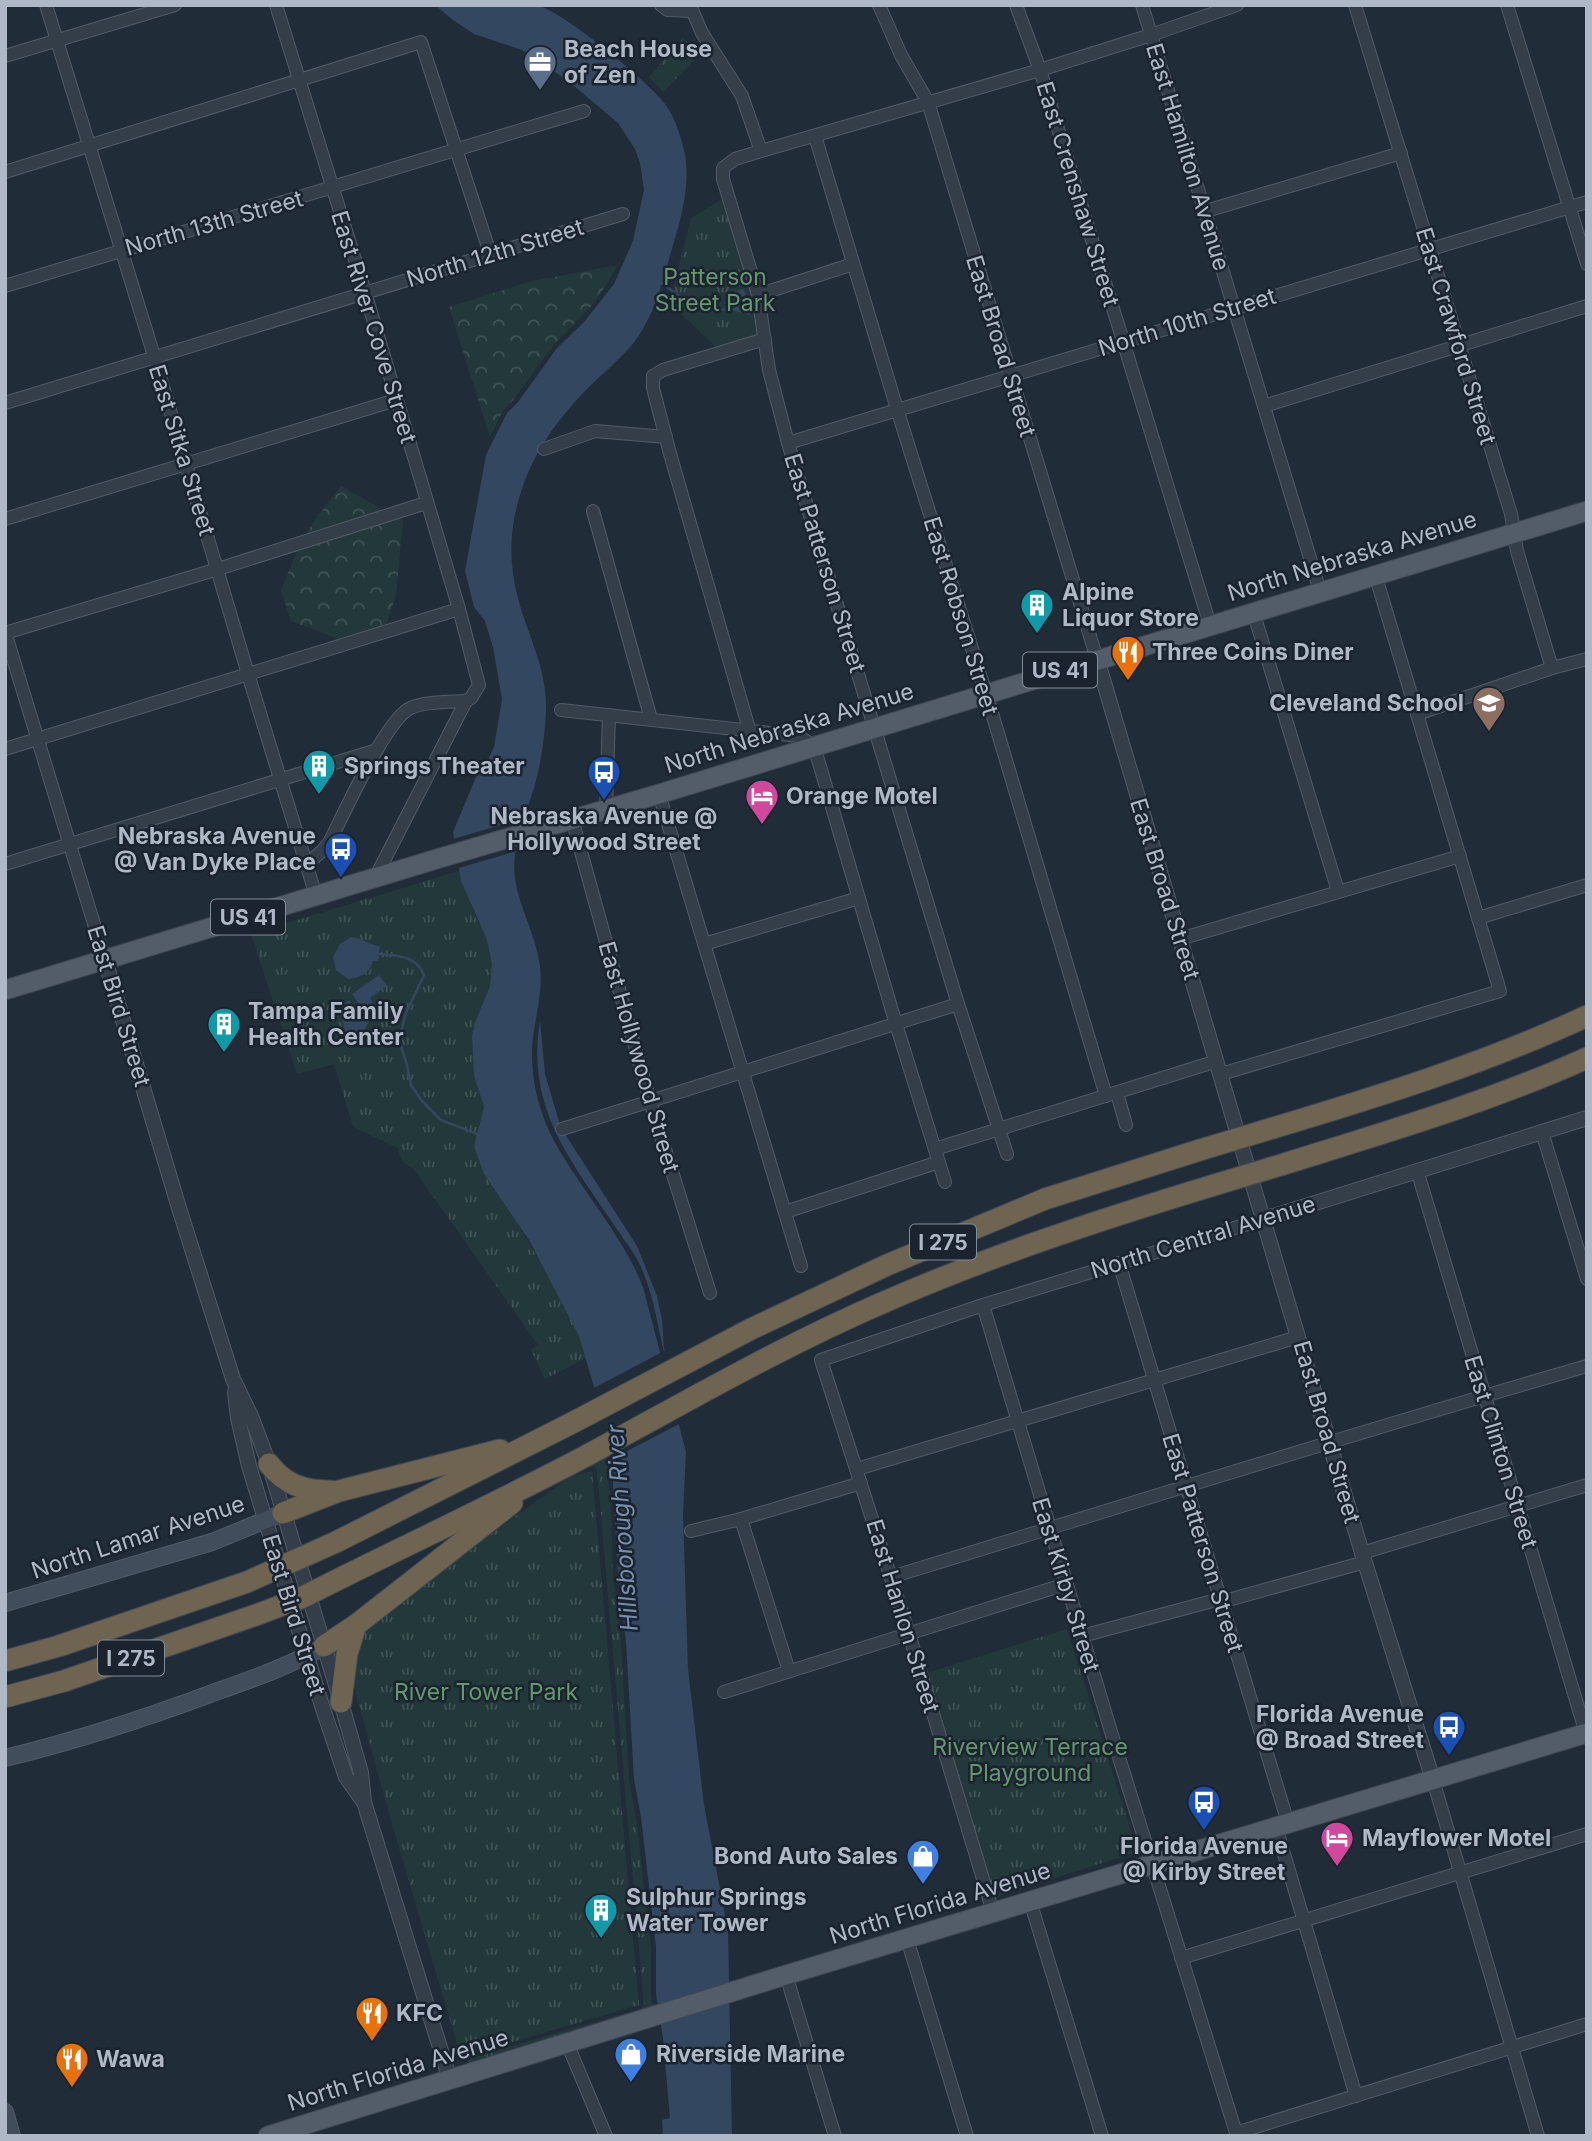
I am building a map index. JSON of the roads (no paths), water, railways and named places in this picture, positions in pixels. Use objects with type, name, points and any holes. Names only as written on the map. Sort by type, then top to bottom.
[{"type":"highway","name":"I 275","points":[[5,1661],[59,1646],[247,1582],[335,1542],[539,1440],[811,1299],[1045,1199],[1470,1065],[1534,1041],[1587,1016]]},
{"type":"highway","name":"I 275","points":[[5,1697],[64,1681],[301,1598],[581,1459],[765,1358],[942,1277],[1103,1219],[1451,1111],[1587,1058]]},
{"type":"highway","points":[[274,1516],[339,1491],[539,1440]]},
{"type":"highway","points":[[270,1464],[295,1486],[310,1490],[339,1491]]},
{"type":"highway","points":[[315,1651],[356,1625],[543,1478]]},
{"type":"highway","points":[[341,1702],[347,1654],[356,1625]]},
{"type":"main road","name":"North Nebraska Avenue","points":[[5,990],[659,794],[1587,510]]},
{"type":"main road","name":"North Lamar Avenue","points":[[5,1603],[212,1542],[274,1516]]},
{"type":"main road","points":[[5,1758],[123,1725],[249,1680],[315,1651]]},
{"type":"main road","name":"North Florida Avenue","points":[[268,2136],[786,1975],[1586,1734]]},
{"type":"main road","points":[[5,2112],[12,2136]]},
{"type":"street","name":"East Sitka Street","points":[[46,5],[316,896]]},
{"type":"street","points":[[5,56],[175,5]]},
{"type":"street","name":"East River Cove Street","points":[[276,5],[365,292],[470,649],[479,685],[466,701]]},
{"type":"street","points":[[661,5],[668,10],[691,8],[702,33],[742,96],[761,150],[1040,69],[1237,5]]},
{"type":"street","name":"East Broad Street","points":[[878,5],[901,55],[928,102],[1433,1780]]},
{"type":"street","name":"East Crenshaw Street","points":[[1016,5],[1040,69],[1210,625]]},
{"type":"street","name":"East Hamilton Avenue","points":[[1142,5],[1320,591]]},
{"type":"street","name":"East Crawford Street","points":[[1355,5],[1511,514],[1517,551],[1552,668]]},
{"type":"street","points":[[1507,5],[1587,264]]},
{"type":"street","points":[[5,172],[421,42],[490,253]]},
{"type":"street","name":"North 13th Street","points":[[5,286],[584,111]]},
{"type":"street","name":"East Robson Street","points":[[815,136],[897,409],[1111,1095],[1126,1125]]},
{"type":"street","name":"East Patterson Street","points":[[761,150],[735,159],[723,168],[723,179],[758,295],[769,370],[788,443],[958,1004],[1007,1154]]},
{"type":"street","points":[[1206,211],[1401,153]]},
{"type":"street","name":"North 10th Street","points":[[788,443],[1587,202]]},
{"type":"street","name":"North 12th Street","points":[[5,403],[623,214]]},
{"type":"street","points":[[758,295],[853,264]]},
{"type":"street","points":[[1264,406],[1587,306]]},
{"type":"street","points":[[749,729],[666,437],[653,388],[653,376],[663,370],[765,339]]},
{"type":"street","points":[[5,519],[396,400]]},
{"type":"street","points":[[544,449],[595,430],[666,437]]},
{"type":"street","points":[[5,633],[426,503]]},
{"type":"street","points":[[593,511],[651,719]]},
{"type":"street","points":[[935,1149],[1111,1095],[1500,991],[1375,574]]},
{"type":"street","points":[[5,748],[459,609]]},
{"type":"street","points":[[1254,611],[1338,891]]},
{"type":"street","name":"East Bird Street","points":[[5,633],[233,1379],[270,1464],[274,1516]]},
{"type":"street","points":[[1417,714],[1552,668],[1587,659]]},
{"type":"street","points":[[307,864],[323,851],[330,841],[390,728],[408,709],[432,703],[466,701]]},
{"type":"street","points":[[374,878],[466,701]]},
{"type":"street","points":[[561,710],[749,729],[798,736],[814,746],[945,1182]]},
{"type":"street","points":[[606,810],[609,715]]},
{"type":"street","points":[[5,864],[377,750]]},
{"type":"street","points":[[659,794],[801,1266]]},
{"type":"street","name":"East Hollywood Street","points":[[572,819],[650,1101],[710,1293]]},
{"type":"street","points":[[1180,939],[1460,856]]},
{"type":"street","points":[[1478,918],[1587,885]]},
{"type":"street","points":[[704,944],[859,898]]},
{"type":"street","points":[[562,1129],[958,1004]]},
{"type":"street","name":"North Central Avenue","points":[[821,1360],[983,1305],[1587,1118]]},
{"type":"street","points":[[1542,1132],[1582,1244],[1587,1279]]},
{"type":"street","points":[[785,1212],[939,1162]]},
{"type":"street","name":"East Clinton Street","points":[[1417,1170],[1586,1734]]},
{"type":"street","name":"East Patterson Street","points":[[1119,1263],[1221,1601],[1282,1825],[1304,1920],[1356,2096]]},
{"type":"street","name":"East Kirby Street","points":[[983,1305],[1066,1584],[1237,2134]]},
{"type":"street","points":[[857,1469],[1298,1337]]},
{"type":"street","name":"East Hanlon Street","points":[[821,1360],[909,1634],[993,1912]]},
{"type":"street","points":[[891,1577],[1329,1441],[1587,1366]]},
{"type":"street","name":"East Bird Street","points":[[233,1379],[248,1466],[274,1516],[315,1651],[346,1777],[364,1802]]},
{"type":"street","points":[[691,1531],[861,1483]]},
{"type":"street","points":[[1082,1636],[1221,1601],[1587,1485]]},
{"type":"street","points":[[741,1519],[789,1671]]},
{"type":"street","points":[[724,1692],[1066,1584]]},
{"type":"street","name":"East Bird Street","points":[[315,1651],[341,1702],[361,1773],[364,1802],[450,2080]]},
{"type":"street","points":[[1433,1780],[1538,2136]]},
{"type":"street","points":[[1181,1958],[1587,1834]]},
{"type":"street","points":[[1030,1901],[1102,2136]]},
{"type":"street","points":[[907,1939],[967,2136]]},
{"type":"street","points":[[786,1975],[835,2136]]},
{"type":"street","points":[[1237,2134],[1587,2024]]},
{"type":"street","points":[[567,2043],[606,2136]]},
{"type":"water","name":"Hillsborough River","points":[[435,5],[536,5],[564,19],[604,48],[665,104],[680,134],[685,154],[687,177],[682,212],[662,284],[647,322],[632,345],[576,400],[548,436],[526,477],[516,511],[511,547],[514,581],[542,673],[546,711],[539,769],[518,838],[514,869],[519,897],[538,953],[541,976],[532,1056],[539,1104],[558,1148],[622,1246],[643,1287],[686,1452],[683,1514],[688,1669],[704,1805],[728,1931],[732,2136],[663,2136],[662,2120],[670,2118],[656,1994],[656,1947],[634,1779],[612,1466],[606,1427],[579,1336],[529,1240],[484,1174],[474,1146],[484,1107],[474,1076],[472,1036],[490,986],[492,965],[487,940],[461,881],[453,832],[476,777],[494,747],[502,699],[493,647],[485,621],[474,607],[465,571],[486,455],[507,413],[557,348],[584,322],[614,284],[633,241],[644,190],[635,149],[618,123],[547,66],[522,50],[474,34]]},
{"type":"water","points":[[744,289],[750,315],[728,309],[735,298],[733,292]]},
{"type":"water","points":[[351,937],[380,946],[378,961],[373,961],[364,974],[348,979],[336,970],[333,957],[340,944]]},
{"type":"water","points":[[379,975],[387,986],[370,998],[375,1012],[365,1029],[362,1041],[349,1045],[342,1019],[349,1013],[343,1004],[349,1000],[355,1009],[360,1006],[352,994]]},
{"type":"water","points":[[540,1021],[545,1074],[560,1125],[555,1127],[558,1135],[565,1134],[637,1246],[657,1296],[664,1349],[672,1365],[668,1367],[653,1301],[639,1263],[566,1152],[554,1129],[545,1105],[539,1079],[537,1051]]},
{"type":"waterway","points":[[662,283],[676,294],[711,311],[728,309]]},
{"type":"waterway","points":[[379,954],[411,960],[421,968],[424,975],[406,1013],[399,1040],[411,1085],[441,1120],[480,1135]]},
{"type":"place","name":"Beach House of Zen","points":[[540,92]]},
{"type":"place","name":"Alpine Liquor Store","points":[[1037,635]]},
{"type":"place","name":"Three Coins Diner","points":[[1128,682]]},
{"type":"place","name":"Cleveland School","points":[[1489,733]]},
{"type":"place","name":"Springs Theater","points":[[319,796]]},
{"type":"place","name":"Nebraska Avenue @ Hollywood Street","points":[[604,802]]},
{"type":"place","name":"Orange Motel","points":[[762,826]]},
{"type":"place","name":"Nebraska Avenue @ Van Dyke Place","points":[[341,879]]},
{"type":"place","name":"Tampa Family Health Center","points":[[224,1054]]},
{"type":"place","name":"Florida Avenue @ Broad Street","points":[[1449,1757]]},
{"type":"place","name":"Florida Avenue @ Kirby Street","points":[[1204,1832]]},
{"type":"place","name":"Mayflower Motel","points":[[1337,1868]]},
{"type":"place","name":"Bond Auto Sales","points":[[923,1886]]},
{"type":"place","name":"Sulphur Springs Water Tower","points":[[601,1940]]},
{"type":"place","name":"KFC","points":[[372,2043]]},
{"type":"place","name":"Riverside Marine","points":[[631,2084]]},
{"type":"place","name":"Wawa","points":[[72,2089]]},
{"type":"park label","name":"Patterson Street Park","points":[[715,290]]},
{"type":"park label","name":"River Tower Park","points":[[486,1692]]},
{"type":"park label","name":"Riverview Terrace Playground","points":[[1030,1760]]}]
